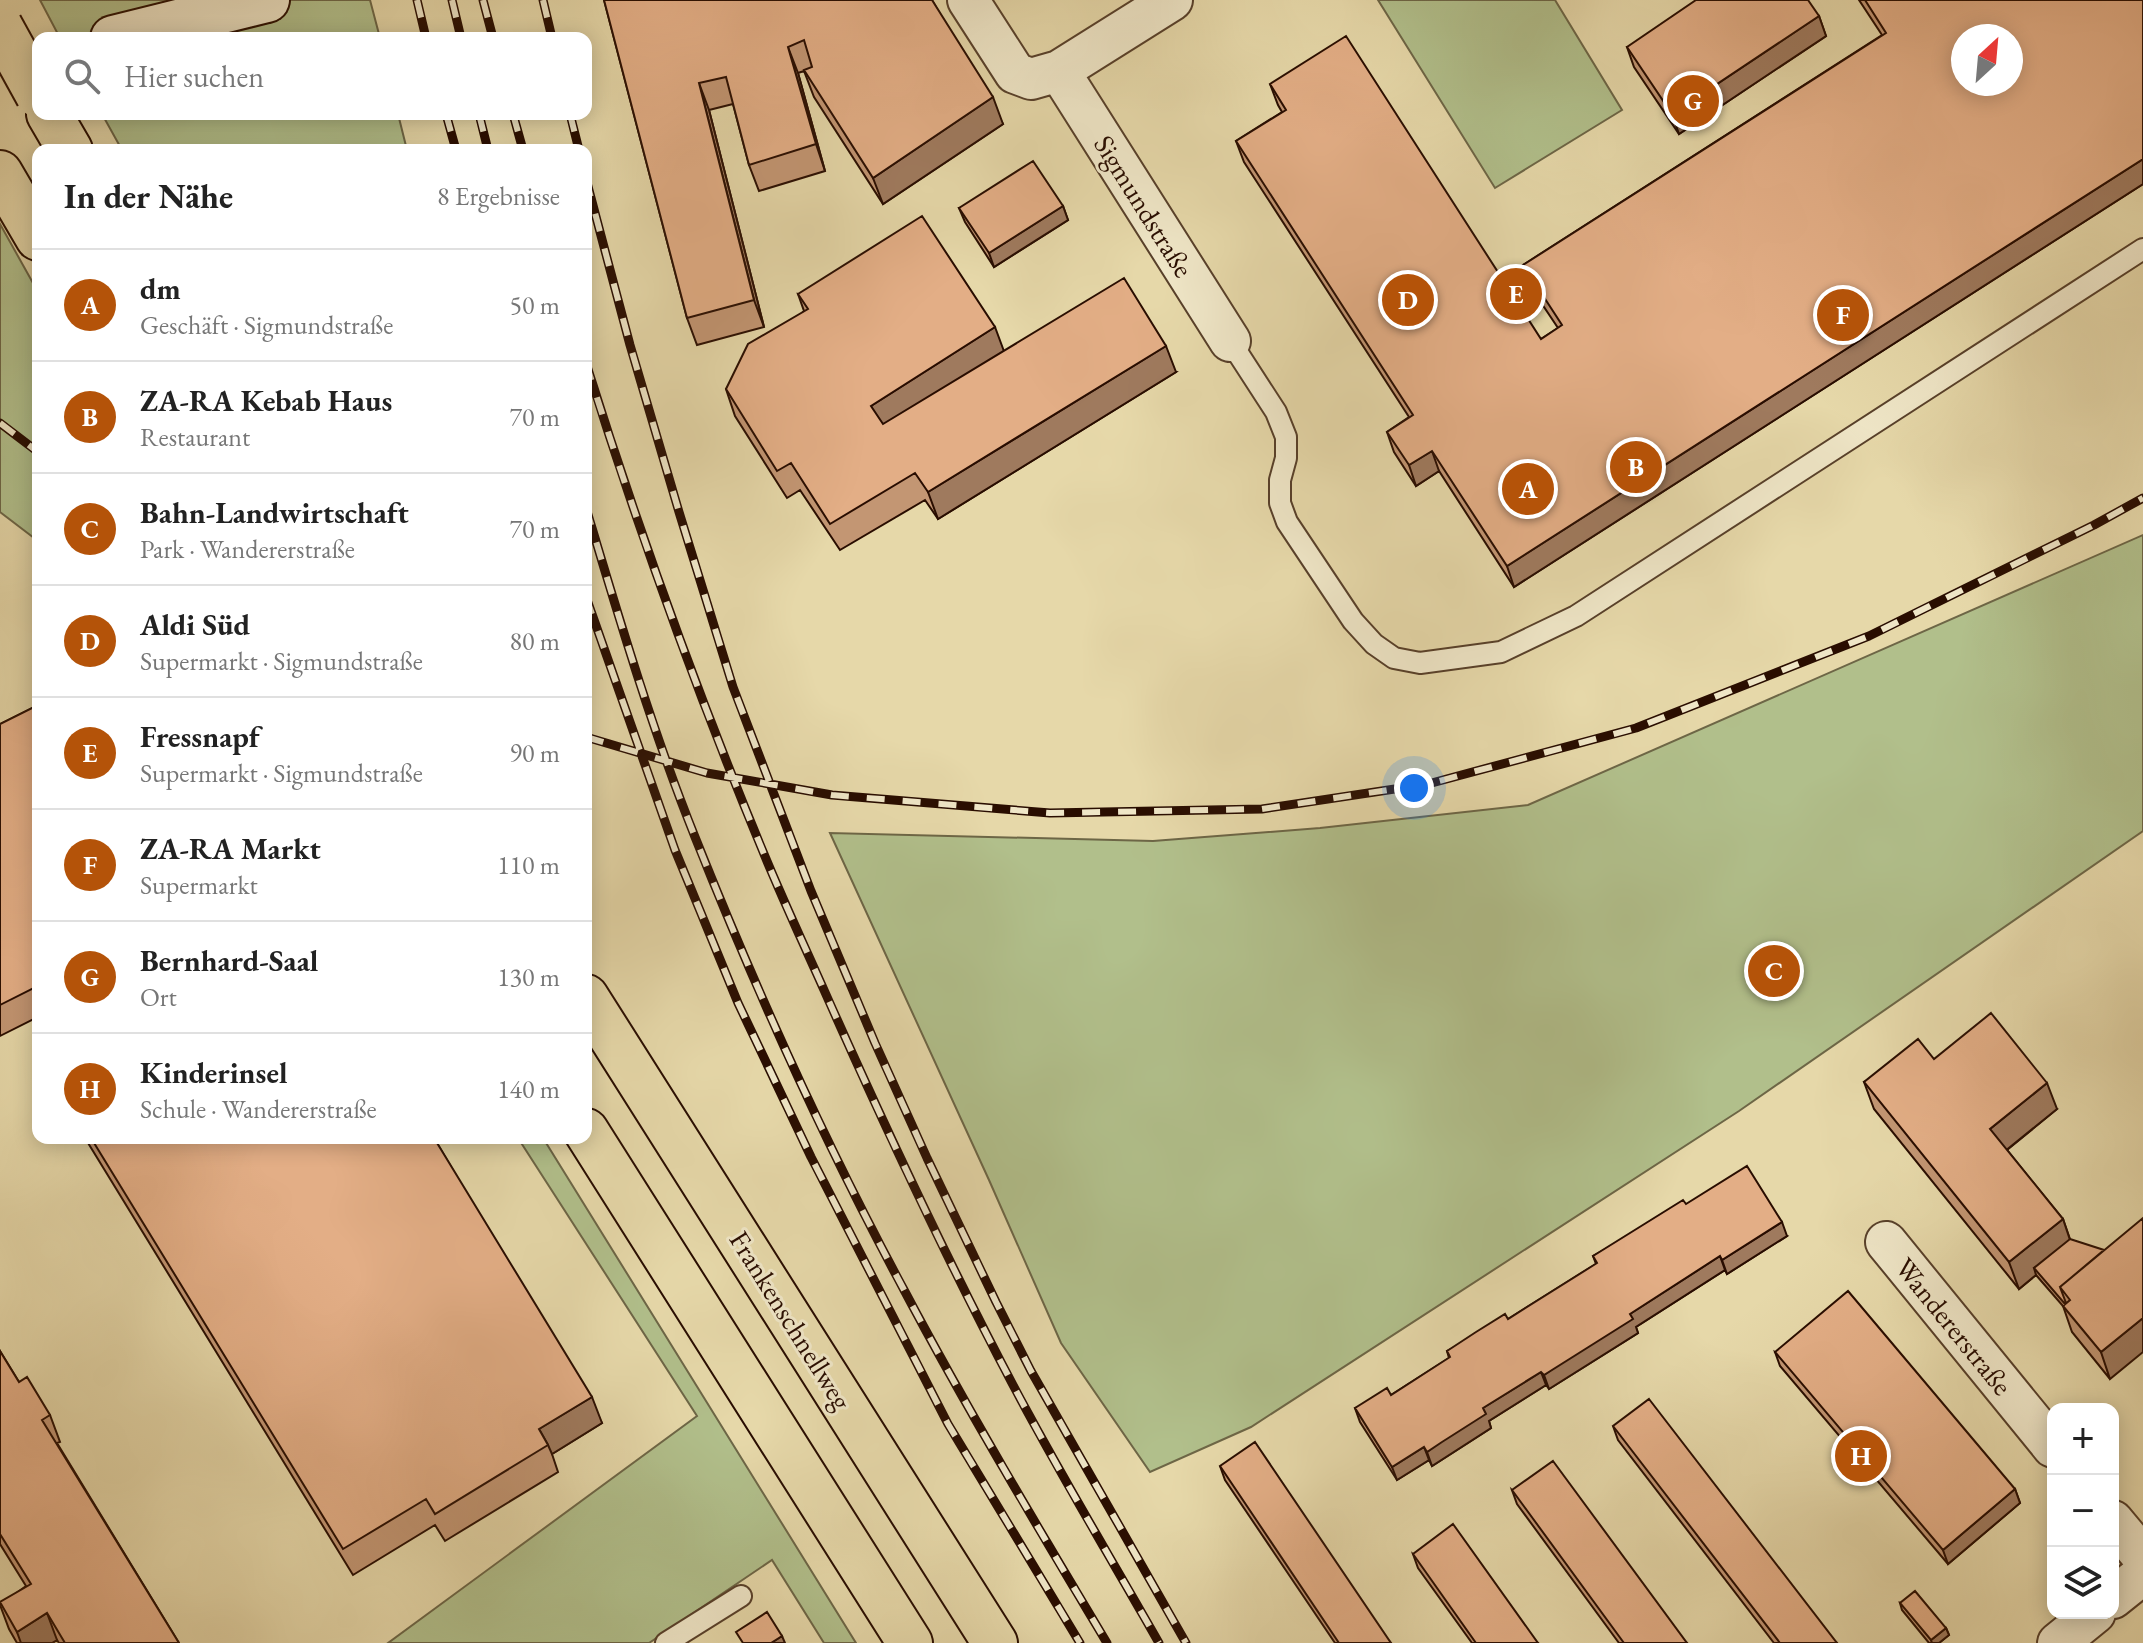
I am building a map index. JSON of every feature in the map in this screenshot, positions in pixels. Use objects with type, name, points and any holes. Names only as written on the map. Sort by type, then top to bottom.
[{"type":"highway","points":[[0,26],[32,83]]},
{"type":"highway","points":[[0,173],[32,228]]},
{"type":"highway","name":"Frankenschnellweg","points":[[592,1006],[995,1643]]},
{"type":"highway","points":[[592,1140],[910,1643]]},
{"type":"main road","points":[[137,32],[263,0]]},
{"type":"main road","points":[[0,71],[32,61]]},
{"type":"street","points":[[968,0],[1015,73],[1031,79],[1059,71],[1172,0]]},
{"type":"street","name":"Sigmundstraße","points":[[1059,71],[1230,341]]},
{"type":"street","name":"Wandererstraße","points":[[1886,1242],[2047,1440]]},
{"type":"street","points":[[2119,1528],[2143,1557]]},
{"type":"street","points":[[2119,1593],[2143,1574]]},
{"type":"street","points":[[2058,1643],[2088,1619]]},
{"type":"lane","points":[[1230,341],[1276,412],[1286,437],[1280,503],[1287,522],[1353,621],[1374,644],[1394,658],[1420,663],[1501,652],[1576,616],[2143,249]]},
{"type":"lane","points":[[666,1643],[741,1596]]},
{"type":"green space","points":[[40,0],[370,0],[378,32],[57,32]]},
{"type":"green space","points":[[1378,0],[1555,0],[1622,110],[1495,188]]},
{"type":"green space","points":[[105,120],[400,120],[406,144],[119,144]]},
{"type":"green space","points":[[0,224],[32,281],[32,536],[0,512]]},
{"type":"green space","points":[[2143,535],[2143,831],[1739,1111],[1251,1427],[1150,1472],[1061,1343],[830,833],[1153,841],[1320,828],[1528,805]]},
{"type":"green space","points":[[522,1144],[547,1144],[856,1643],[824,1643],[772,1560],[649,1643],[388,1643],[697,1416]]},
{"type":"building","points":[[604,0],[932,0],[993,97],[873,178],[804,70],[812,67],[804,40],[788,47],[816,144],[749,165],[726,77],[699,83],[754,300],[687,318]]},
{"type":"building","points":[[1696,0],[1808,0],[1819,16],[1672,114],[1627,47]]},
{"type":"building","points":[[1865,0],[2143,0],[2143,159],[1507,566],[1432,451],[1409,465],[1387,432],[1413,415],[1236,141],[1286,110],[1270,84],[1346,36],[1541,339],[1562,325],[1523,265],[1886,33]]},
{"type":"building","points":[[1033,161],[1063,206],[989,253],[959,208]]},
{"type":"building","points":[[922,216],[995,327],[871,406],[883,424],[1124,278],[1166,346],[928,492],[915,473],[830,524],[791,463],[777,471],[726,389],[748,344],[808,309],[798,294]]},
{"type":"building","points":[[32,708],[32,989],[0,1005],[0,724]]},
{"type":"building","points":[[1991,1013],[2047,1083],[1990,1129],[2063,1219],[2009,1262],[1864,1082],[1918,1039],[1934,1059]]},
{"type":"building","points":[[95,1144],[438,1144],[592,1397],[539,1429],[548,1445],[435,1514],[426,1499],[343,1549]]},
{"type":"building","points":[[1747,1166],[1782,1222],[1722,1260],[1720,1256],[1630,1314],[1633,1319],[1544,1375],[1541,1372],[1483,1408],[1486,1414],[1427,1452],[1424,1447],[1392,1467],[1355,1408],[1387,1388],[1391,1395],[1450,1357],[1447,1351],[1476,1332],[1505,1314],[1508,1319],[1597,1263],[1593,1256],[1683,1200],[1686,1204]]},
{"type":"building","points":[[2143,1218],[2143,1318],[2101,1352],[2063,1306],[2070,1300],[2060,1287]]},
{"type":"building","points":[[2070,1239],[2104,1250],[2060,1287],[2065,1304],[2034,1268]]},
{"type":"building","points":[[1848,1291],[2015,1489],[1943,1550],[1775,1352]]},
{"type":"building","points":[[0,1351],[19,1382],[27,1377],[50,1415],[42,1420],[179,1643],[65,1643],[47,1613],[17,1632],[0,1602],[31,1584],[0,1534]]},
{"type":"building","points":[[1649,1399],[1837,1643],[1780,1643],[1613,1426]]},
{"type":"building","points":[[1255,1442],[1391,1643],[1339,1643],[1220,1466]]},
{"type":"building","points":[[1553,1461],[1687,1643],[1624,1643],[1512,1490]]},
{"type":"building","points":[[1453,1524],[1538,1643],[1476,1643],[1413,1554]]},
{"type":"building","points":[[1915,1591],[1946,1628],[1931,1640],[1900,1603]]},
{"type":"building","points":[[767,1612],[782,1636],[771,1643],[743,1643],[736,1632]]},
{"type":"railway","points":[[417,0],[425,32]]},
{"type":"railway","points":[[452,0],[460,32]]},
{"type":"railway","points":[[483,0],[491,32]]},
{"type":"railway","points":[[543,0],[551,32]]},
{"type":"railway","points":[[448,120],[454,144]]},
{"type":"railway","points":[[480,120],[486,144]]},
{"type":"railway","points":[[515,120],[521,144]]},
{"type":"railway","points":[[572,120],[578,144]]},
{"type":"railway","points":[[592,202],[630,345],[733,687],[811,891],[875,1043],[996,1302],[1031,1371],[1186,1643]]},
{"type":"railway","points":[[592,382],[692,672],[771,871],[892,1139],[988,1336],[1048,1450],[1159,1643]]},
{"type":"railway","points":[[0,423],[32,447]]},
{"type":"railway","points":[[592,739],[707,773],[832,795],[1050,813],[1262,809],[1428,784],[1636,728],[1869,636],[2143,498]]},
{"type":"railway","points":[[592,528],[679,797],[742,952],[793,1066],[846,1178],[927,1333],[1107,1643]]},
{"type":"railway","points":[[592,614],[675,850],[738,1003],[811,1157],[948,1424],[1080,1643]]},
{"type":"place","name":"Bernhard-Saal","points":[[1693,101]]},
{"type":"place","name":"Fressnapf","points":[[1516,294]]},
{"type":"place","name":"Aldi Süd","points":[[1408,300]]},
{"type":"place","name":"ZA-RA Markt","points":[[1843,315]]},
{"type":"place","name":"ZA-RA Kebab Haus","points":[[1636,467]]},
{"type":"place","name":"dm","points":[[1528,489]]},
{"type":"place","name":"Bahn-Landwirtschaft","points":[[1774,971]]},
{"type":"place","name":"Kinderinsel","points":[[1861,1456]]}]
